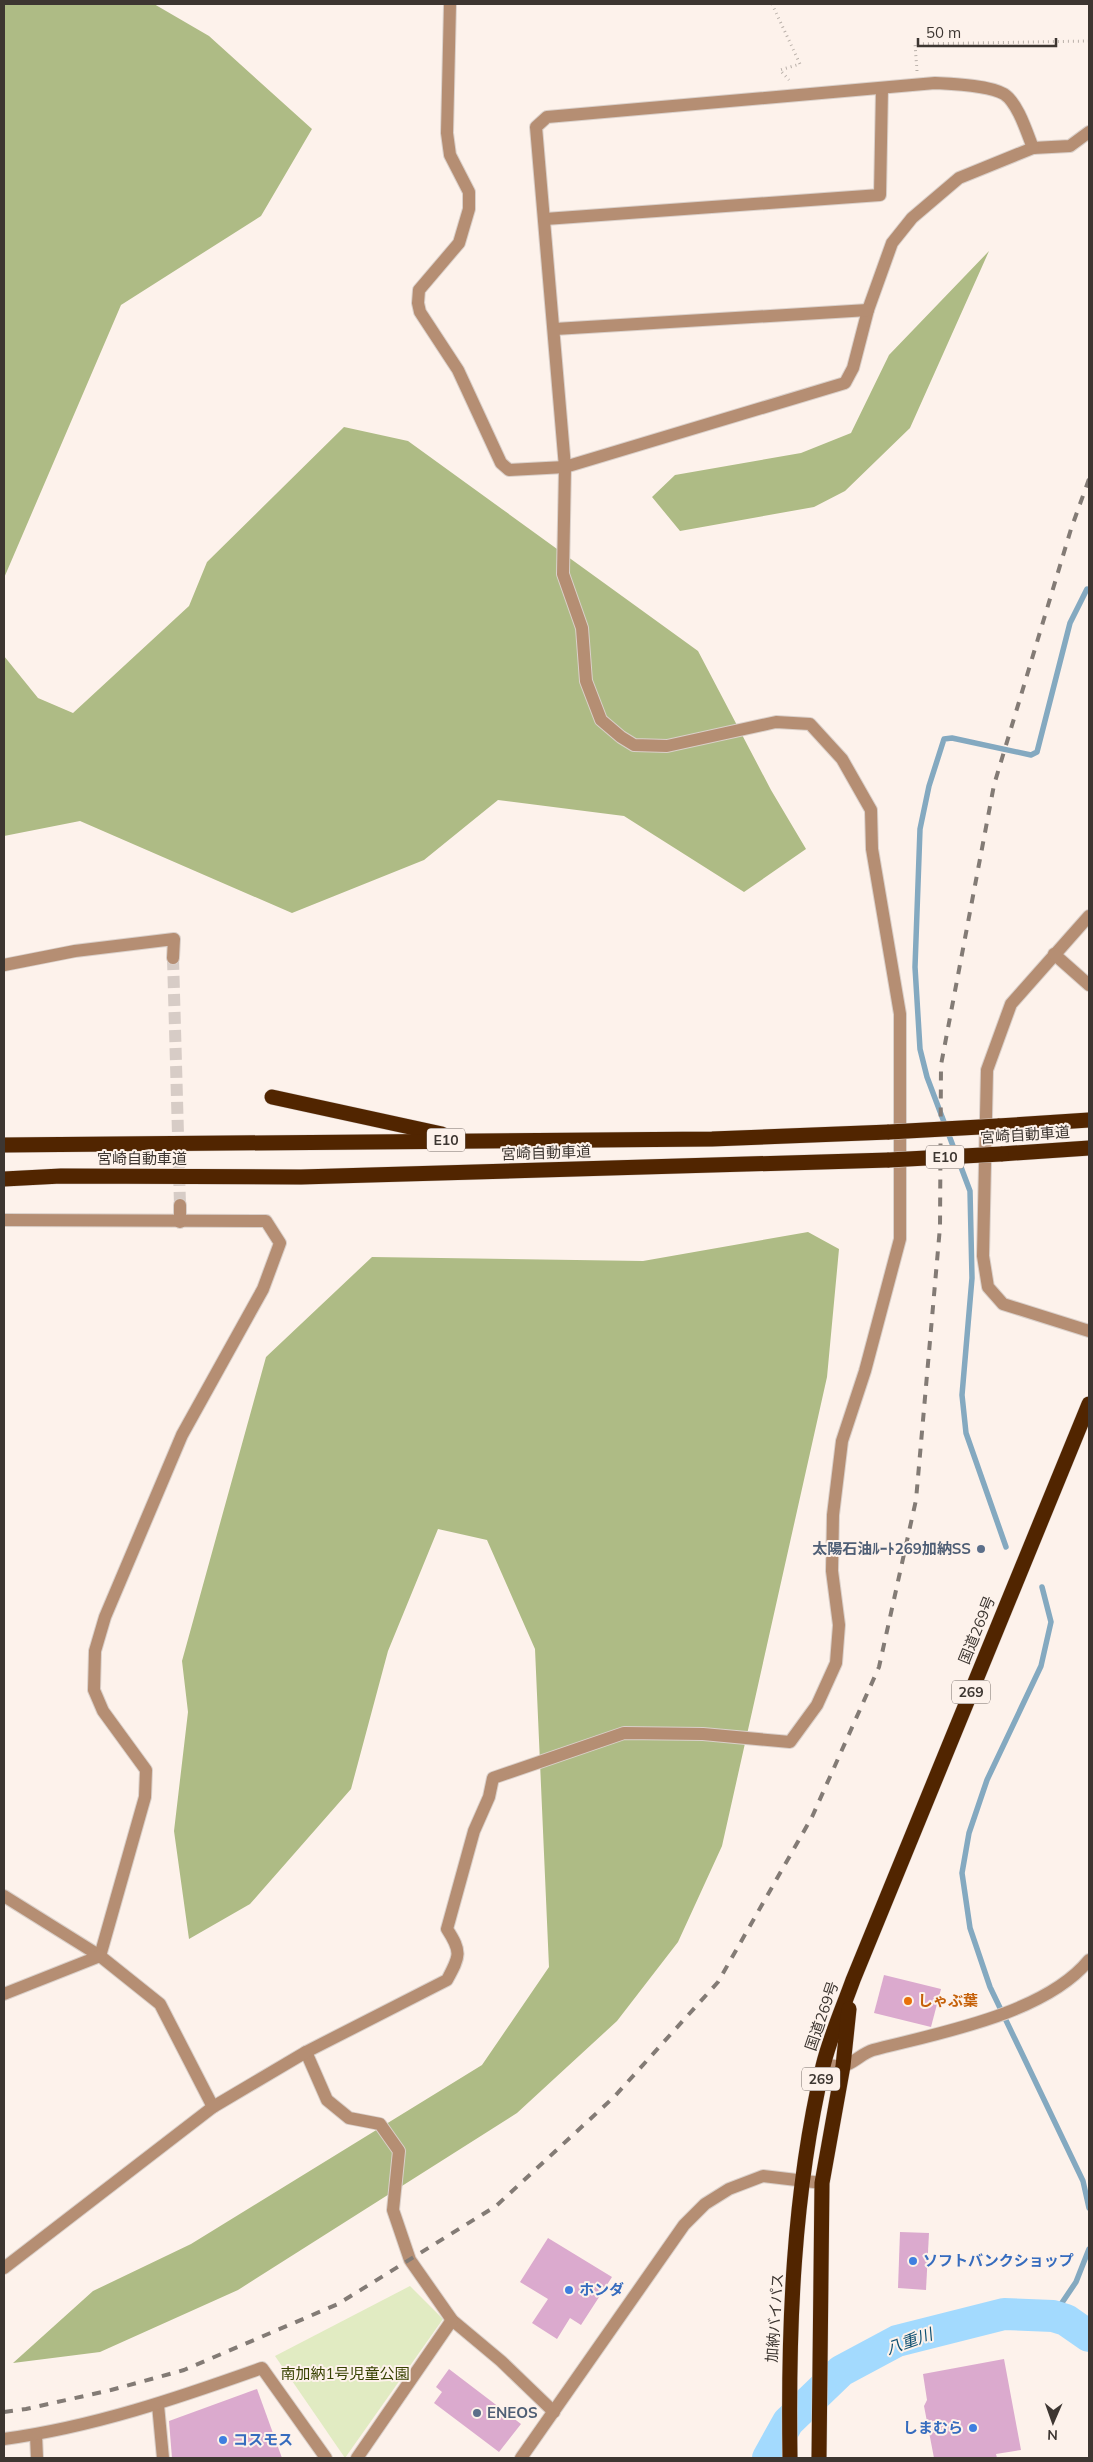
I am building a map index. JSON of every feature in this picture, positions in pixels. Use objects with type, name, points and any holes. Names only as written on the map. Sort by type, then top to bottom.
[{"type":"highway","points":[[272,1097],[468,1139]]},
{"type":"highway","name":"宮崎自動車道","points":[[4,1144],[468,1139],[712,1139],[889,1132],[1089,1120]]},
{"type":"highway","name":"宮崎自動車道","points":[[4,1179],[61,1176],[340,1176],[889,1160],[1089,1148]]},
{"type":"highway","name":"国道269号","points":[[801,2181],[824,2064],[853,1980],[1089,1404]]},
{"type":"highway","name":"国道269号","points":[[822,2183],[843,2066],[853,1980]]},
{"type":"highway","name":"加納バイパス","points":[[790,2458],[789,2363],[801,2181]]},
{"type":"highway","name":"269","points":[[819,2458],[822,2183]]},
{"type":"street","points":[[450,4],[447,133],[450,155],[469,192],[469,208],[459,243],[420,290],[418,303],[420,312],[458,370],[501,463],[509,470],[565,467],[845,383],[853,368],[868,310],[892,242],[912,218],[959,178],[1033,148],[1070,146],[1089,132]]},
{"type":"street","points":[[4,2268],[213,2107],[306,2052],[447,1980],[458,1960],[458,1945],[447,1928],[474,1831],[489,1797],[493,1778],[624,1733],[703,1734],[790,1742],[817,1705],[836,1663],[839,1625],[832,1572],[833,1515],[842,1441],[865,1371],[900,1239],[900,1014],[872,849],[871,810],[842,759],[810,724],[776,722],[667,746],[634,745],[600,720],[586,681],[582,628],[563,574],[565,467],[555,328],[536,128],[547,118],[935,83],[971,86],[1004,94],[1018,112],[1033,148]]},
{"type":"street","points":[[545,219],[880,195],[882,88]]},
{"type":"street","points":[[555,328],[868,310]]},
{"type":"street","points":[[1089,916],[1010,1004],[987,1070],[983,1256],[988,1287],[1003,1304],[1089,1331]]},
{"type":"street","points":[[4,965],[75,951],[174,939],[174,958]]},
{"type":"street","points":[[1054,954],[1089,985]]},
{"type":"street","points":[[180,1205],[180,1222]]},
{"type":"street","points":[[4,1220],[180,1222],[266,1220],[280,1243],[263,1289],[182,1435],[105,1617],[95,1651],[94,1690],[103,1711],[146,1770],[145,1797],[100,1956]]},
{"type":"street","points":[[4,1896],[100,1956],[160,2004],[213,2107]]},
{"type":"street","points":[[4,1994],[100,1956]]},
{"type":"street","points":[[824,2064],[843,2066],[867,2052],[1016,2009],[1044,1996],[1083,1968],[1089,1960]]},
{"type":"street","points":[[306,2052],[327,2100],[349,2118],[380,2124],[399,2151],[393,2210],[410,2260],[452,2320],[501,2361],[554,2412]]},
{"type":"street","points":[[521,2458],[684,2225],[705,2204],[729,2189],[763,2176],[822,2183]]},
{"type":"street","points":[[357,2458],[452,2320]]},
{"type":"street","points":[[4,2439],[36,2435],[158,2405],[262,2368],[326,2458]]},
{"type":"street","points":[[158,2405],[163,2458]]},
{"type":"street","points":[[36,2435],[37,2458]]},
{"type":"path","points":[[772,4],[800,64],[780,70],[785,75]]},
{"type":"path","points":[[917,85],[915,44],[1089,41]]},
{"type":"green space","points":[[4,4],[154,4],[209,36],[312,129],[261,216],[121,305],[4,578]]},
{"type":"green space","points":[[989,251],[910,428],[845,491],[814,507],[680,531],[652,497],[675,475],[801,453],[851,433],[889,355]]},
{"type":"green space","points":[[344,427],[408,441],[698,651],[771,790],[806,849],[744,892],[624,816],[498,800],[424,860],[292,913],[80,821],[4,836],[4,656],[38,698],[73,713],[189,606],[207,562]]},
{"type":"green space","points":[[808,1232],[839,1249],[827,1377],[722,1846],[678,1942],[617,2021],[517,2113],[238,2290],[100,2352],[13,2363],[93,2291],[191,2244],[482,2065],[549,1967],[535,1649],[487,1540],[438,1529],[388,1651],[351,1789],[250,1904],[189,1939],[174,1831],[188,1712],[182,1661],[266,1357],[372,1257],[643,1261]]},
{"type":"green space","name":"南加納1号児童公園","points":[[410,2286],[443,2319],[345,2458],[275,2356]]},
{"type":"building","name":"しゃぶ葉","points":[[884,1975],[941,1989],[931,2027],[874,2013]]},
{"type":"building","name":"ソフトバンクショップ","points":[[900,2232],[929,2233],[926,2290],[898,2288]]},
{"type":"building","name":"ホンダ","points":[[548,2238],[612,2277],[581,2325],[570,2318],[557,2339],[532,2323],[548,2299],[520,2282]]},
{"type":"building","name":"しまむら","points":[[1004,2359],[1021,2450],[996,2454],[997,2458],[934,2458],[924,2406],[927,2400],[923,2374]]},
{"type":"building","name":"ENEOS","points":[[449,2369],[521,2424],[499,2452],[434,2403],[442,2392],[436,2387]]},
{"type":"building","name":"コスモス","points":[[257,2389],[282,2458],[172,2458],[169,2421]]},
{"type":"waterway","points":[[1006,1547],[966,1433],[962,1395],[972,1278],[970,1191],[927,1077],[920,1049],[915,967],[920,829],[929,786],[944,739],[952,738],[1031,755],[1037,752],[1070,623],[1087,589]]},
{"type":"waterway","points":[[1042,1587],[1051,1622],[1041,1666],[987,1780],[969,1833],[962,1873],[970,1928],[990,1987],[1083,2181],[1089,2208]]},
{"type":"waterway","points":[[1053,2316],[1076,2282],[1089,2249]]},
{"type":"waterway","name":"八重川","points":[[768,2458],[788,2422],[841,2371],[897,2341],[1004,2314],[1053,2316],[1066,2320],[1089,2336]]},
{"type":"tunnel","points":[[173,958],[180,1205]]},
{"type":"railway","points":[[4,2412],[111,2390],[184,2370],[338,2304],[496,2206],[614,2097],[718,1982],[812,1817],[879,1667],[916,1500],[940,1227],[941,1065],[994,785],[1071,529],[1089,479]]},
{"type":"place","name":"太陽石油ﾙｰﾄ269加納SS","points":[[981,1549]]},
{"type":"place","name":"しゃぶ葉","points":[[908,2001]]},
{"type":"place","name":"ソフトバンクショップ","points":[[913,2261]]},
{"type":"place","name":"ホンダ","points":[[569,2290]]},
{"type":"place","name":"ENEOS","points":[[477,2413]]},
{"type":"place","name":"しまむら","points":[[973,2428]]},
{"type":"place","name":"コスモス","points":[[223,2440]]}]
